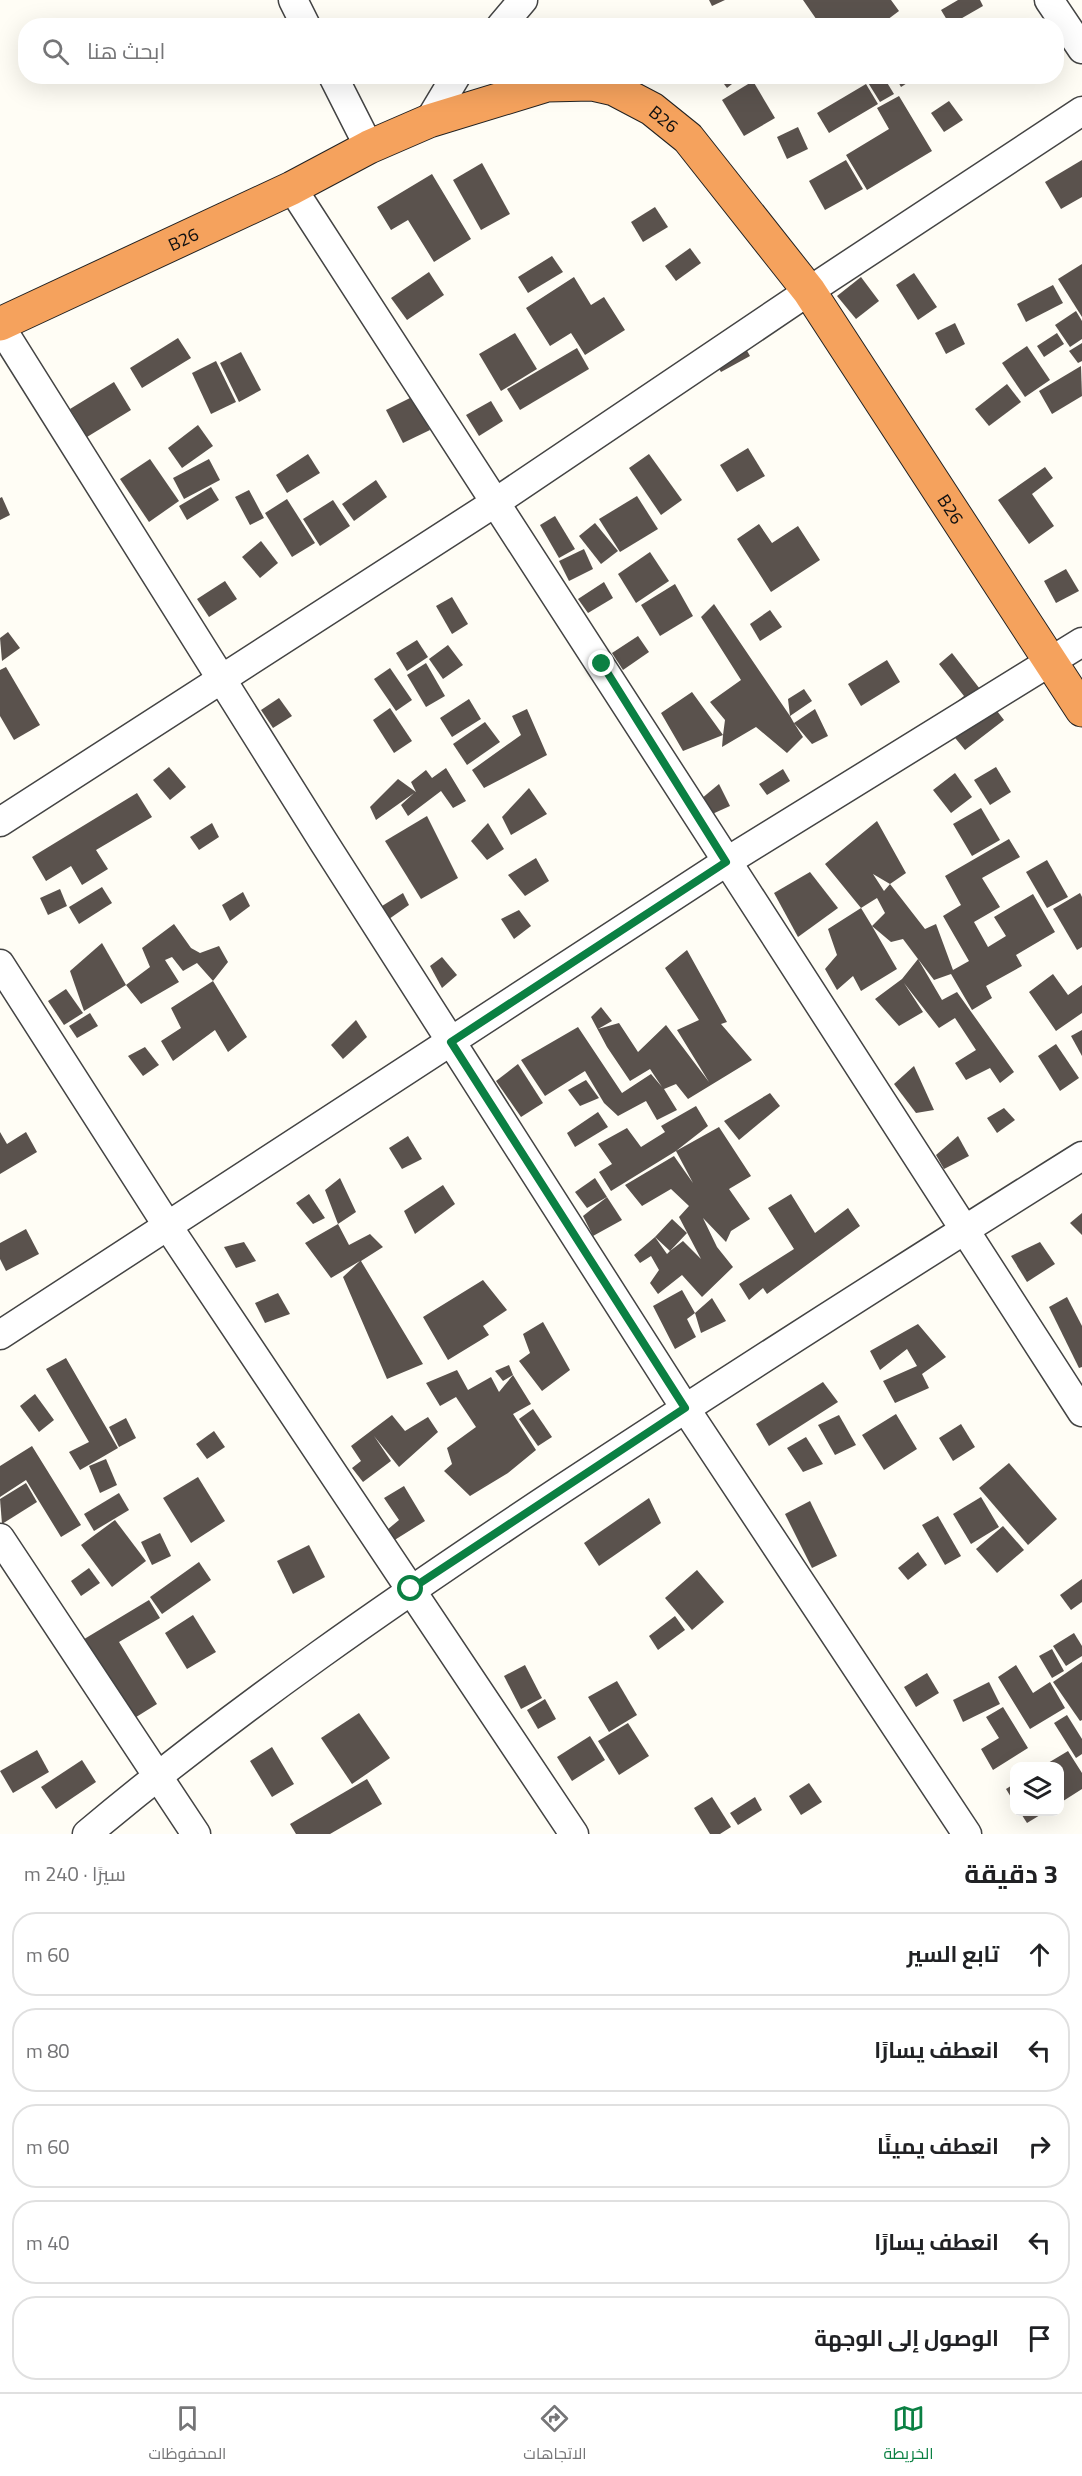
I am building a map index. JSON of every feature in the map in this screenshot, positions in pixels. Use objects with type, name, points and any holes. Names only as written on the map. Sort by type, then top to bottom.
[{"type":"highway","name":"B26","points":[[0,325],[292,188],[369,147],[429,121],[547,85],[592,84],[614,89],[652,109],[687,138],[808,291],[1082,710]]},
{"type":"street","points":[[293,0],[302,18]]},
{"type":"street","points":[[508,18],[524,0]]},
{"type":"street","points":[[1049,0],[1061,18]]},
{"type":"street","points":[[1064,22],[1082,49]]},
{"type":"street","points":[[337,84],[369,147]]},
{"type":"street","points":[[429,121],[451,84]]},
{"type":"street","points":[[0,822],[496,502],[808,291],[1082,111]]},
{"type":"street","points":[[292,188],[602,664],[726,862],[1082,1412]]},
{"type":"street","points":[[0,325],[451,1042],[685,1408],[968,1834]]},
{"type":"street","points":[[0,1335],[726,862],[1082,642]]},
{"type":"street","points":[[0,964],[167,1225],[574,1834]]},
{"type":"street","points":[[87,1834],[157,1775],[411,1589],[685,1408],[1082,1156]]},
{"type":"street","points":[[0,1538],[196,1834]]},
{"type":"building","points":[[709,0],[725,0],[712,6]]},
{"type":"building","points":[[803,0],[891,0],[899,11],[890,18],[815,18]]},
{"type":"building","points":[[958,0],[980,0],[983,6],[962,18],[946,18],[941,10]]},
{"type":"building","points":[[748,84],[755,84],[775,118],[744,136],[722,100]]},
{"type":"building","points":[[866,84],[878,104],[829,133],[817,113]]},
{"type":"building","points":[[869,84],[888,84],[894,94],[880,102]]},
{"type":"building","points":[[899,96],[932,151],[867,190],[846,155],[889,129],[877,108]]},
{"type":"building","points":[[949,101],[963,120],[944,132],[931,113]]},
{"type":"building","points":[[798,127],[808,149],[787,159],[777,137]]},
{"type":"building","points":[[846,160],[863,189],[825,210],[809,181]]},
{"type":"building","points":[[1082,160],[1082,197],[1061,209],[1045,182]]},
{"type":"building","points":[[482,163],[510,214],[481,230],[453,180]]},
{"type":"building","points":[[432,174],[471,239],[434,262],[408,220],[391,230],[377,207]]},
{"type":"building","points":[[655,207],[668,227],[643,242],[631,222]]},
{"type":"building","points":[[690,248],[701,263],[676,281],[665,266]]},
{"type":"building","points":[[552,256],[563,272],[528,293],[518,277]]},
{"type":"building","points":[[1082,264],[1082,317],[1058,279]]},
{"type":"building","points":[[429,272],[444,295],[407,320],[391,298]]},
{"type":"building","points":[[914,273],[937,307],[918,320],[896,285]]},
{"type":"building","points":[[574,277],[591,305],[604,297],[625,330],[585,355],[571,333],[550,346],[526,308]]},
{"type":"building","points":[[861,277],[879,301],[856,319],[837,296]]},
{"type":"building","points":[[1053,285],[1063,303],[1026,322],[1017,304]]},
{"type":"building","points":[[1076,311],[1082,321],[1082,339],[1070,347],[1055,325]]},
{"type":"building","points":[[955,323],[965,344],[946,354],[935,333]]},
{"type":"building","points":[[515,333],[537,369],[501,391],[479,354]]},
{"type":"building","points":[[737,333],[750,356],[721,372],[707,349]]},
{"type":"building","points":[[1057,333],[1064,344],[1044,357],[1037,346]]},
{"type":"building","points":[[178,338],[191,358],[142,388],[130,368]]},
{"type":"building","points":[[1082,343],[1082,361],[1078,363],[1069,351]]},
{"type":"building","points":[[1027,346],[1050,380],[1025,397],[1002,363]]},
{"type":"building","points":[[577,348],[589,369],[520,410],[507,389]]},
{"type":"building","points":[[241,352],[261,390],[239,402],[220,363]]},
{"type":"building","points":[[216,361],[236,402],[211,414],[192,373]]},
{"type":"building","points":[[1081,366],[1082,396],[1052,414],[1039,391]]},
{"type":"building","points":[[114,382],[131,410],[87,437],[70,409]]},
{"type":"building","points":[[1007,384],[1021,402],[989,426],[975,409]]},
{"type":"building","points":[[412,397],[430,430],[403,443],[386,410]]},
{"type":"building","points":[[491,401],[503,421],[479,436],[466,415]]},
{"type":"building","points":[[198,425],[213,446],[182,468],[168,448]]},
{"type":"building","points":[[748,448],[765,476],[737,492],[720,465]]},
{"type":"building","points":[[308,454],[320,473],[287,493],[276,475]]},
{"type":"building","points":[[649,454],[682,500],[661,515],[629,468]]},
{"type":"building","points":[[150,459],[179,501],[149,522],[120,479]]},
{"type":"building","points":[[209,459],[220,480],[184,499],[173,478]]},
{"type":"building","points":[[1045,467],[1053,478],[1032,494],[1054,526],[1029,544],[998,500]]},
{"type":"building","points":[[376,480],[387,497],[354,521],[342,504]]},
{"type":"building","points":[[211,487],[219,500],[187,520],[179,506]]},
{"type":"building","points":[[249,490],[264,518],[250,525],[235,497]]},
{"type":"building","points":[[637,496],[658,529],[620,552],[599,519]]},
{"type":"building","points":[[2,497],[10,515],[0,520],[0,498]]},
{"type":"building","points":[[287,499],[315,543],[292,557],[265,513]]},
{"type":"building","points":[[333,500],[350,526],[320,546],[303,519]]},
{"type":"building","points":[[555,516],[575,549],[559,558],[540,525]]},
{"type":"building","points":[[595,523],[618,551],[601,564],[579,536]]},
{"type":"building","points":[[759,524],[772,543],[798,526],[820,560],[771,592],[737,539]]},
{"type":"building","points":[[261,541],[278,563],[260,578],[242,557]]},
{"type":"building","points":[[584,549],[593,569],[569,581],[559,561]]},
{"type":"building","points":[[650,552],[669,581],[636,603],[618,574]]},
{"type":"building","points":[[1066,569],[1079,591],[1056,603],[1044,581]]},
{"type":"building","points":[[225,581],[237,599],[209,617],[197,599]]},
{"type":"building","points":[[604,582],[613,598],[588,613],[578,599]]},
{"type":"building","points":[[675,584],[693,616],[660,636],[641,605]]},
{"type":"building","points":[[452,597],[468,624],[452,634],[436,606]]},
{"type":"building","points":[[714,604],[803,737],[787,753],[756,727],[722,747],[725,720],[710,702],[741,680],[701,617]]},
{"type":"building","points":[[770,610],[782,627],[760,641],[750,624]]},
{"type":"building","points":[[8,632],[20,648],[2,661],[0,638]]},
{"type":"building","points":[[638,636],[649,652],[623,670],[612,653]]},
{"type":"building","points":[[417,640],[428,657],[407,671],[396,653]]},
{"type":"building","points":[[448,645],[463,665],[443,679],[429,659]]},
{"type":"building","points":[[952,653],[1004,720],[965,750],[938,717],[964,696],[939,664]]},
{"type":"building","points":[[887,660],[900,682],[861,706],[848,684]]},
{"type":"building","points":[[426,663],[445,696],[426,707],[407,675]]},
{"type":"building","points":[[6,667],[40,725],[14,740],[0,716],[0,670]]},
{"type":"building","points":[[390,668],[412,700],[396,711],[374,679]]},
{"type":"building","points":[[804,689],[812,701],[790,716],[788,699]]},
{"type":"building","points":[[692,692],[723,735],[683,751],[661,713]]},
{"type":"building","points":[[279,698],[292,716],[273,728],[261,710]]},
{"type":"building","points":[[469,699],[481,719],[452,737],[440,718]]},
{"type":"building","points":[[390,708],[412,741],[394,753],[373,720]]},
{"type":"building","points":[[527,709],[547,755],[484,788],[472,770],[521,735],[512,716]]},
{"type":"building","points":[[815,709],[828,736],[812,744],[794,723]]},
{"type":"building","points":[[485,722],[500,742],[467,765],[453,744]]},
{"type":"building","points":[[169,767],[186,787],[170,800],[153,780]]},
{"type":"building","points":[[996,767],[1011,792],[990,805],[974,780]]},
{"type":"building","points":[[446,768],[466,801],[453,808],[441,791],[408,816],[401,805],[414,793],[376,820],[370,807],[398,779],[416,792],[411,782],[426,770],[432,778]]},
{"type":"building","points":[[783,769],[790,781],[767,795],[759,784]]},
{"type":"building","points":[[955,773],[972,797],[951,813],[933,790]]},
{"type":"building","points":[[719,784],[730,806],[710,815],[701,799]]},
{"type":"building","points":[[529,788],[547,814],[511,835],[502,817]]},
{"type":"building","points":[[137,793],[152,817],[96,850],[108,869],[82,885],[71,866],[46,881],[32,857]]},
{"type":"building","points":[[981,808],[1000,840],[972,856],[953,824]]},
{"type":"building","points":[[427,816],[458,878],[421,899],[385,841]]},
{"type":"building","points":[[877,821],[906,873],[890,884],[925,929],[936,924],[953,970],[969,961],[943,916],[961,905],[945,876],[1009,839],[1020,857],[982,878],[1000,907],[974,922],[988,947],[1006,936],[994,917],[1033,894],[1055,932],[1016,955],[1022,966],[986,986],[992,998],[972,1010],[951,974],[934,980],[903,939],[891,942],[872,926],[885,913],[877,898],[861,908],[825,864]],"holes":[[[873,874],[890,884],[884,891]]]},
{"type":"building","points":[[212,823],[219,837],[199,850],[190,837]]},
{"type":"building","points":[[488,823],[504,849],[487,860],[471,841]]},
{"type":"building","points":[[536,858],[549,881],[525,896],[508,875]]},
{"type":"building","points":[[1047,860],[1068,897],[1047,908],[1026,872]]},
{"type":"building","points":[[810,872],[838,908],[798,937],[774,893]]},
{"type":"building","points":[[102,887],[112,903],[79,924],[69,907]]},
{"type":"building","points":[[60,889],[67,906],[48,915],[40,898]]},
{"type":"building","points":[[243,892],[250,906],[230,921],[222,905]]},
{"type":"building","points":[[403,893],[409,905],[389,919],[382,906]]},
{"type":"building","points":[[1080,893],[1082,897],[1082,947],[1077,950],[1053,909]]},
{"type":"building","points":[[861,908],[897,969],[861,991],[853,976],[837,990],[825,969],[837,955],[828,929]]},
{"type":"building","points":[[519,910],[531,926],[514,939],[501,919]]},
{"type":"building","points":[[174,924],[191,948],[200,953],[219,946],[228,962],[213,981],[197,963],[183,971],[172,957],[165,960],[179,982],[141,1004],[126,985],[150,967],[142,948]]},
{"type":"building","points":[[102,943],[126,985],[84,1011],[70,971]]},
{"type":"building","points":[[687,950],[727,1022],[721,1024],[752,1060],[688,1099],[676,1084],[664,1089],[677,1110],[657,1120],[646,1101],[618,1116],[604,1103],[585,1071],[545,1096],[521,1060],[578,1027],[622,1093],[651,1074],[662,1087],[650,1069],[630,1081],[607,1047],[591,1017],[601,1007],[612,1021],[598,1029],[619,1023],[638,1052],[666,1025],[709,1082],[677,1030],[699,1020],[665,968]]},
{"type":"building","points":[[442,957],[457,975],[442,988],[430,966]]},
{"type":"building","points":[[918,959],[942,1000],[957,992],[1014,1072],[1000,1083],[990,1068],[966,1080],[955,1063],[976,1050],[955,1018],[939,1028],[904,983],[923,1012],[899,1026],[875,999],[902,979]]},
{"type":"building","points":[[1053,974],[1068,995],[1082,985],[1082,1013],[1056,1031],[1029,992]]},
{"type":"building","points":[[213,981],[247,1037],[228,1052],[215,1030],[173,1061],[161,1041],[181,1028],[171,1008]]},
{"type":"building","points":[[66,989],[83,1013],[64,1025],[48,1001]]},
{"type":"building","points":[[90,1013],[98,1026],[77,1038],[69,1026]]},
{"type":"building","points":[[356,1020],[367,1037],[343,1059],[331,1045]]},
{"type":"building","points":[[1082,1030],[1082,1056],[1071,1036]]},
{"type":"building","points":[[1056,1044],[1079,1078],[1060,1091],[1038,1056]]},
{"type":"building","points":[[145,1047],[159,1065],[143,1076],[128,1056]]},
{"type":"building","points":[[518,1064],[543,1103],[521,1117],[496,1081]]},
{"type":"building","points":[[914,1066],[934,1110],[916,1113],[894,1084]]},
{"type":"building","points":[[586,1080],[599,1098],[580,1106],[568,1090]]},
{"type":"building","points":[[770,1093],[780,1106],[739,1140],[724,1121]]},
{"type":"building","points":[[696,1106],[708,1126],[676,1151],[611,1191],[599,1172],[612,1164],[598,1144],[627,1128],[641,1147],[665,1132],[661,1126]]},
{"type":"building","points":[[1004,1108],[1015,1120],[997,1133],[987,1118]]},
{"type":"building","points":[[598,1112],[608,1127],[575,1147],[567,1133]]},
{"type":"building","points":[[719,1127],[751,1176],[729,1189],[750,1219],[731,1231],[726,1242],[703,1218],[717,1247],[733,1267],[702,1297],[682,1275],[658,1294],[650,1283],[659,1270],[651,1256],[640,1263],[634,1255],[655,1237],[667,1254],[683,1241],[701,1259],[679,1217],[689,1206],[671,1189],[642,1206],[625,1185],[674,1156],[693,1183],[676,1151]]},
{"type":"building","points":[[0,1132],[7,1144],[26,1132],[37,1152],[0,1174]]},
{"type":"building","points":[[408,1136],[422,1159],[402,1169],[389,1148]]},
{"type":"building","points":[[958,1136],[969,1156],[944,1169],[936,1155]]},
{"type":"building","points":[[340,1178],[356,1212],[338,1224],[325,1190]]},
{"type":"building","points":[[595,1178],[607,1197],[587,1208],[575,1192]]},
{"type":"building","points":[[443,1185],[455,1204],[415,1234],[404,1211]]},
{"type":"building","points":[[309,1194],[325,1218],[313,1224],[296,1203]]},
{"type":"building","points":[[791,1194],[815,1233],[848,1208],[860,1226],[767,1294],[763,1288],[749,1300],[739,1284],[794,1249],[768,1208]]},
{"type":"building","points":[[607,1197],[622,1220],[593,1236],[583,1216]]},
{"type":"building","points":[[1082,1213],[1082,1235],[1070,1223]]},
{"type":"building","points":[[672,1219],[687,1233],[670,1251],[655,1237]]},
{"type":"building","points":[[338,1224],[349,1245],[370,1234],[383,1247],[361,1261],[423,1364],[387,1379],[343,1277],[360,1261],[331,1278],[305,1243]]},
{"type":"building","points":[[26,1229],[39,1254],[6,1271],[0,1259],[0,1243]]},
{"type":"building","points":[[244,1242],[256,1261],[236,1268],[224,1247]]},
{"type":"building","points":[[1040,1242],[1055,1264],[1027,1282],[1011,1256]]},
{"type":"building","points":[[483,1280],[507,1310],[483,1326],[489,1335],[448,1360],[423,1317]]},
{"type":"building","points":[[682,1290],[695,1313],[687,1319],[696,1337],[675,1349],[653,1306]]},
{"type":"building","points":[[278,1293],[290,1314],[265,1323],[255,1303]]},
{"type":"building","points":[[1067,1297],[1082,1326],[1082,1367],[1079,1368],[1049,1307]]},
{"type":"building","points":[[712,1298],[726,1321],[701,1333],[695,1313]]},
{"type":"building","points":[[543,1322],[570,1370],[542,1391],[519,1361],[530,1353],[523,1334]]},
{"type":"building","points":[[918,1324],[946,1357],[922,1374],[929,1388],[895,1403],[883,1381],[917,1366],[907,1349],[880,1370],[870,1351]]},
{"type":"building","points":[[66,1358],[118,1448],[80,1470],[69,1452],[89,1442],[46,1369]]},
{"type":"building","points":[[509,1365],[513,1375],[503,1381],[495,1371]]},
{"type":"building","points":[[457,1370],[468,1390],[491,1377],[499,1392],[513,1375],[531,1404],[513,1414],[536,1450],[508,1473],[470,1496],[444,1471],[452,1464],[447,1448],[476,1427],[456,1397],[440,1406],[426,1383]]},
{"type":"building","points":[[823,1382],[838,1402],[769,1446],[756,1424]]},
{"type":"building","points":[[35,1394],[54,1420],[39,1432],[20,1406]]},
{"type":"building","points":[[533,1409],[552,1437],[538,1446],[519,1419]]},
{"type":"building","points":[[896,1414],[917,1449],[884,1470],[862,1435]]},
{"type":"building","points":[[392,1415],[405,1431],[428,1417],[438,1432],[399,1467],[374,1436],[391,1461],[363,1482],[352,1468],[361,1461],[351,1446]]},
{"type":"building","points":[[839,1415],[856,1445],[835,1455],[818,1425]]},
{"type":"building","points":[[126,1418],[136,1438],[119,1447],[109,1427]]},
{"type":"building","points":[[961,1424],[975,1447],[953,1461],[939,1438]]},
{"type":"building","points":[[214,1431],[225,1447],[207,1459],[196,1444]]},
{"type":"building","points":[[806,1437],[823,1464],[803,1472],[787,1448]]},
{"type":"building","points":[[32,1446],[81,1525],[61,1537],[26,1480],[0,1497],[0,1466]]},
{"type":"building","points":[[106,1459],[117,1485],[100,1493],[89,1466]]},
{"type":"building","points":[[1009,1463],[1057,1519],[1028,1545],[979,1488]]},
{"type":"building","points":[[198,1477],[225,1521],[191,1543],[163,1498]]},
{"type":"building","points":[[26,1483],[37,1502],[2,1524],[0,1499]]},
{"type":"building","points":[[404,1486],[425,1521],[393,1541],[387,1530],[399,1520],[384,1498]]},
{"type":"building","points":[[119,1493],[129,1510],[94,1531],[84,1514]]},
{"type":"building","points":[[981,1497],[999,1527],[971,1544],[953,1514]]},
{"type":"building","points":[[649,1498],[661,1523],[599,1566],[584,1543]]},
{"type":"building","points":[[810,1501],[837,1556],[812,1568],[785,1514]]},
{"type":"building","points":[[938,1516],[961,1556],[945,1565],[922,1525]]},
{"type":"building","points":[[115,1520],[146,1561],[112,1587],[81,1545]]},
{"type":"building","points":[[1003,1526],[1024,1550],[997,1573],[976,1549]]},
{"type":"building","points":[[160,1533],[171,1556],[152,1565],[141,1542]]},
{"type":"building","points":[[309,1545],[325,1577],[293,1594],[277,1561]]},
{"type":"building","points":[[918,1552],[927,1565],[908,1580],[898,1568]]},
{"type":"building","points":[[199,1562],[211,1580],[162,1614],[150,1597]]},
{"type":"building","points":[[89,1568],[100,1583],[81,1596],[71,1581]]},
{"type":"building","points":[[697,1570],[724,1602],[692,1630],[665,1598]]},
{"type":"building","points":[[1082,1579],[1082,1602],[1071,1610],[1060,1595]]},
{"type":"building","points":[[149,1600],[160,1618],[119,1642],[157,1704],[125,1724],[76,1644]]},
{"type":"building","points":[[193,1615],[216,1652],[187,1669],[165,1633]]},
{"type":"building","points":[[675,1616],[685,1630],[658,1650],[649,1636]]},
{"type":"building","points":[[1074,1633],[1082,1646],[1082,1656],[1066,1666],[1053,1646]]},
{"type":"building","points":[[1052,1649],[1064,1671],[1052,1678],[1039,1656]]},
{"type":"building","points":[[1082,1662],[1082,1720],[1080,1721],[1053,1682]]},
{"type":"building","points":[[525,1665],[542,1698],[521,1709],[504,1676]]},
{"type":"building","points":[[1016,1665],[1033,1693],[1050,1682],[1065,1708],[1030,1729],[998,1677]]},
{"type":"building","points":[[927,1673],[939,1693],[916,1707],[904,1687]]},
{"type":"building","points":[[617,1681],[637,1715],[609,1732],[588,1697]]},
{"type":"building","points":[[989,1682],[1000,1704],[963,1722],[953,1700]]},
{"type":"building","points":[[545,1699],[556,1719],[538,1729],[527,1710]]},
{"type":"building","points":[[1003,1707],[1028,1748],[993,1770],[981,1749],[999,1738],[986,1717]]},
{"type":"building","points":[[359,1713],[390,1758],[352,1784],[321,1738]]},
{"type":"building","points":[[1067,1715],[1082,1739],[1082,1754],[1076,1758],[1054,1723]]},
{"type":"building","points":[[628,1723],[649,1756],[619,1775],[598,1741]]},
{"type":"building","points":[[590,1736],[605,1760],[572,1781],[557,1757]]},
{"type":"building","points":[[272,1747],[294,1784],[272,1797],[250,1761]]},
{"type":"building","points":[[37,1750],[49,1772],[13,1793],[0,1771]]},
{"type":"building","points":[[1068,1751],[1082,1773],[1082,1789],[1064,1800],[1064,1762],[1050,1762]]},
{"type":"building","points":[[82,1760],[96,1782],[56,1809],[41,1787]]},
{"type":"building","points":[[367,1779],[382,1804],[330,1834],[296,1834],[290,1824]]},
{"type":"building","points":[[809,1783],[822,1802],[801,1815],[789,1796]]},
{"type":"building","points":[[712,1797],[731,1827],[720,1834],[710,1834],[694,1808]]},
{"type":"building","points":[[755,1797],[762,1810],[738,1825],[730,1813]]},
{"type":"building","points":[[1023,1816],[1038,1816],[1027,1823]]},
{"type":"route","points":[[411,1589],[685,1408],[451,1042],[726,862],[602,664]]}]
